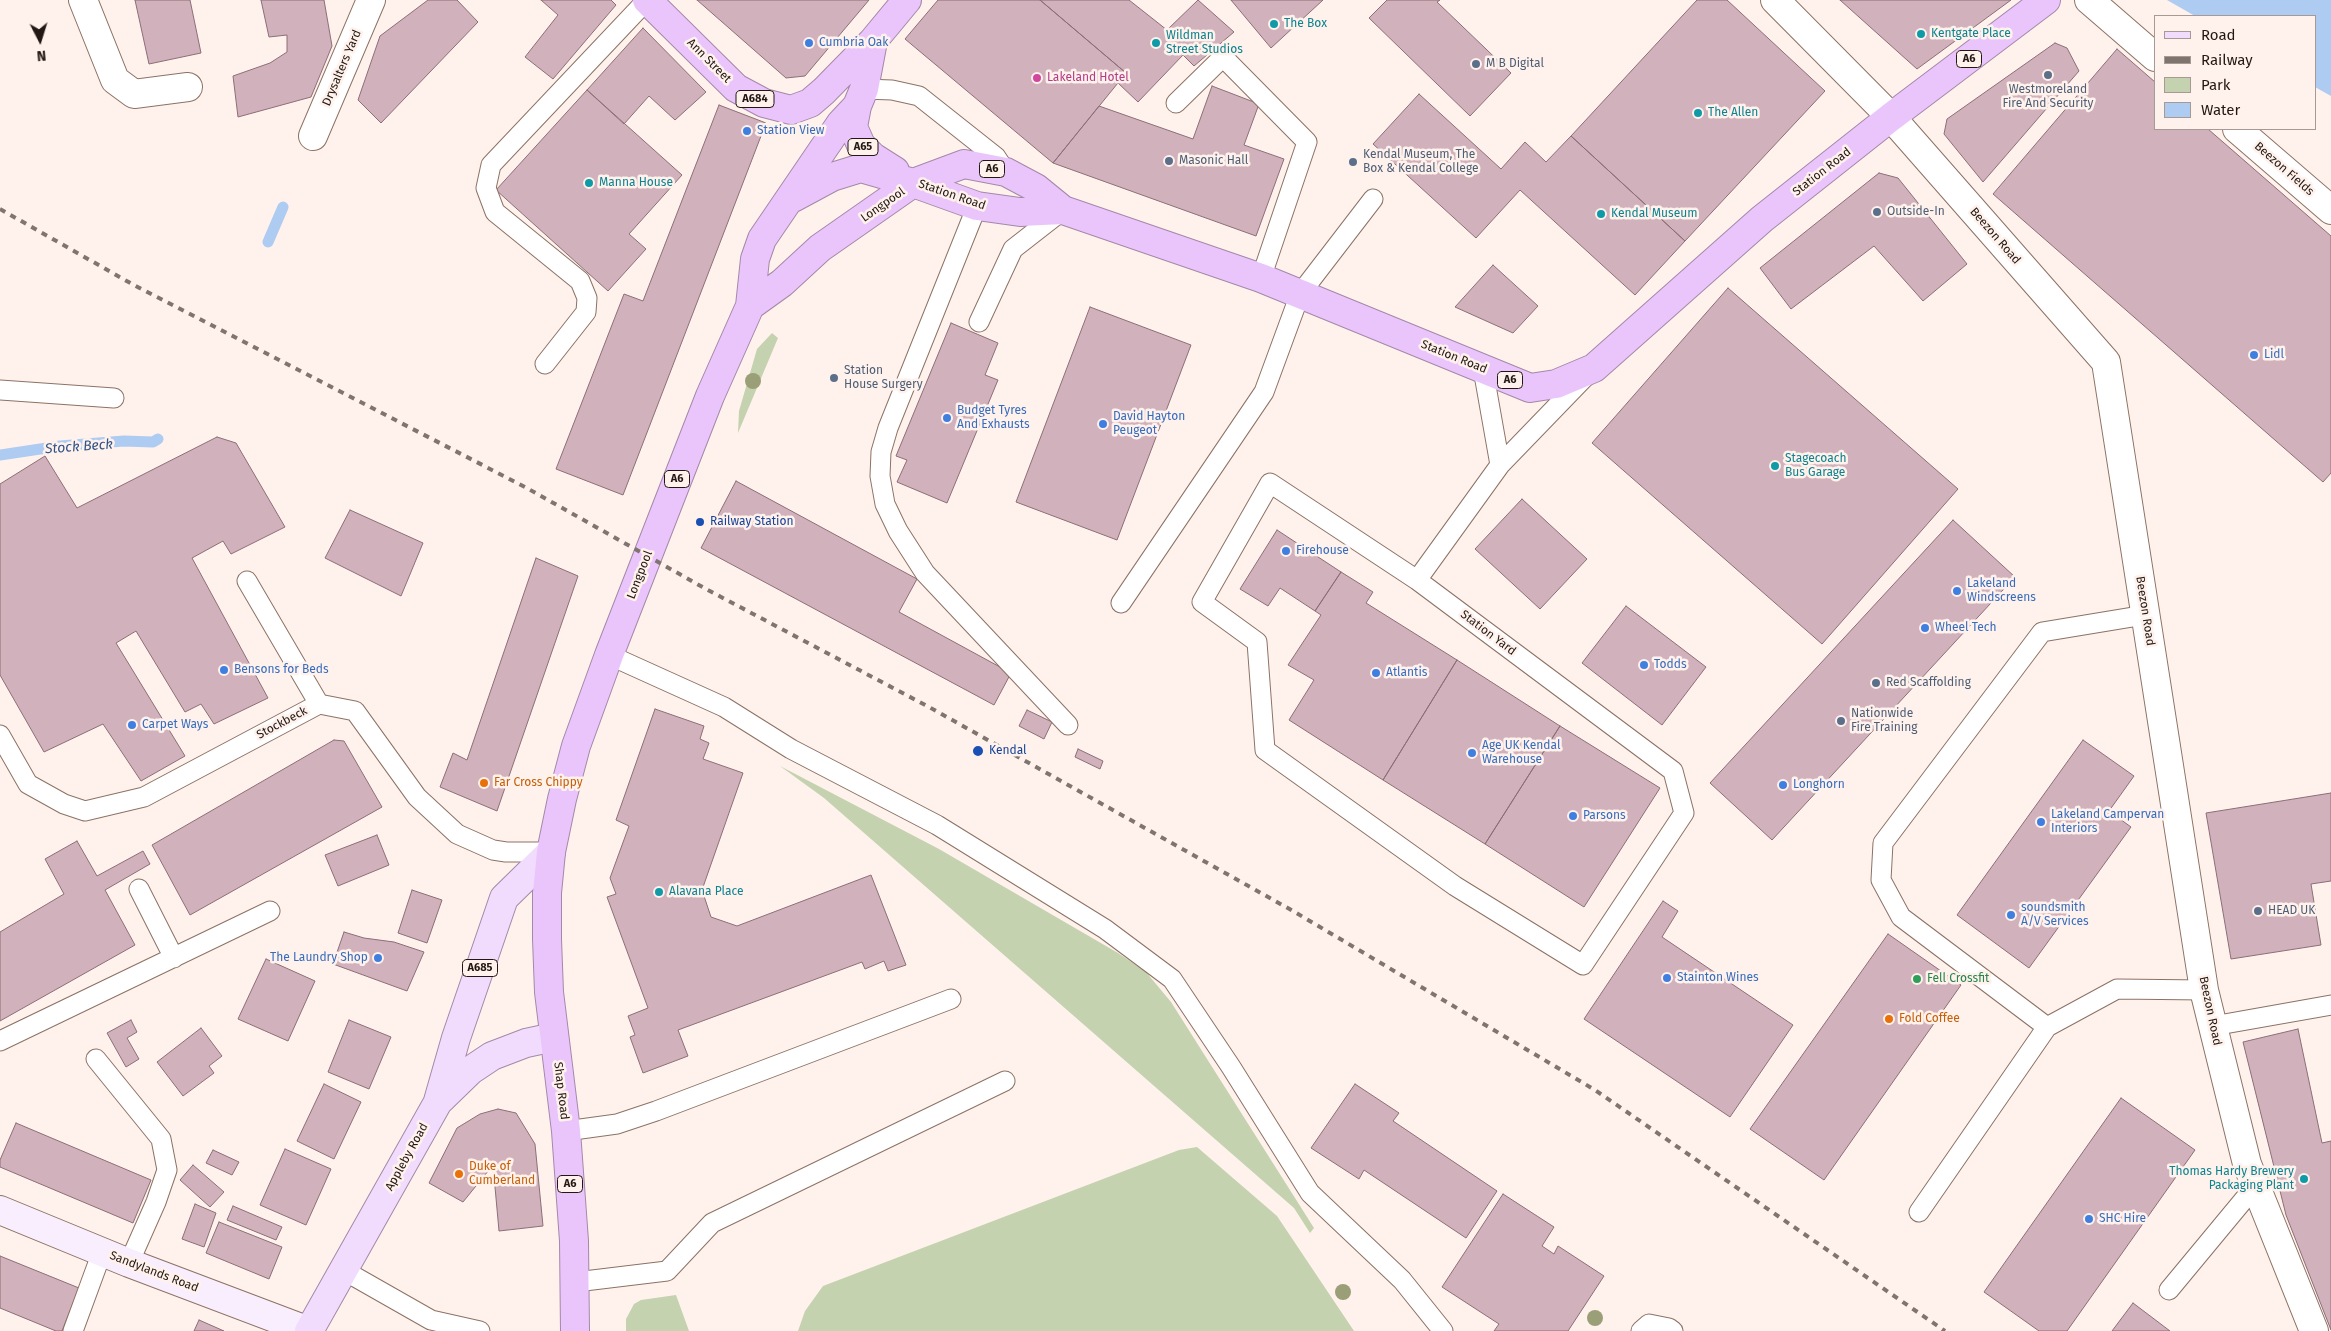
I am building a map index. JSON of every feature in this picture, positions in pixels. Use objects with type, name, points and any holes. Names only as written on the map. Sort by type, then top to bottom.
[{"type":"highway","name":"Ann Street","points":[[647,0],[736,88],[756,100],[779,108],[791,110],[810,103],[873,41]]},
{"type":"highway","name":"A65","points":[[908,0],[873,41],[854,127],[861,145],[873,157],[913,183]]},
{"type":"highway","name":"A6","points":[[1891,117],[2046,0]]},
{"type":"highway","points":[[788,200],[860,98]]},
{"type":"highway","name":"Station Road","points":[[913,183],[964,164],[1006,172],[1036,188],[1063,210],[1261,278],[1530,388],[1556,384],[1594,368],[1762,219],[1891,117]]},
{"type":"highway","name":"Longpool","points":[[551,852],[576,746],[609,655],[707,404],[750,306],[755,259],[762,239],[788,200],[832,177],[861,168],[913,183]]},
{"type":"highway","name":"Station Road","points":[[913,183],[977,206],[1020,212],[1063,210]]},
{"type":"highway","name":"Longpool","points":[[750,306],[782,283],[820,248],[913,183]]},
{"type":"highway","name":"Shap Road","points":[[551,852],[547,893],[547,939],[554,1037],[566,1131],[576,1282],[576,1331]]},
{"type":"main road","name":"A685","points":[[438,1102],[456,1038],[504,898],[551,852]]},
{"type":"main road","name":"Appleby Road","points":[[309,1331],[438,1102],[471,1070],[492,1056],[526,1043],[554,1037]]},
{"type":"street","points":[[83,0],[115,80],[134,94],[188,87]]},
{"type":"street","name":"Drysalters Yard","points":[[313,136],[371,0]]},
{"type":"street","name":"Beezon Road","points":[[1775,0],[1891,117],[2106,362],[2204,990],[2247,1164],[2314,1331]]},
{"type":"street","points":[[2089,0],[2154,56]]},
{"type":"street","name":"Beezon Fields","points":[[2238,130],[2331,210]]},
{"type":"street","name":"Sandylands Road","points":[[0,1210],[128,1263],[309,1331]]},
{"type":"lane","points":[[545,364],[586,312],[587,298],[580,281],[495,212],[486,188],[491,165],[647,0]]},
{"type":"lane","points":[[1176,103],[1223,57],[1307,142],[1261,278]]},
{"type":"lane","points":[[860,98],[892,90],[919,96],[996,157],[1006,172]]},
{"type":"lane","points":[[1121,603],[1264,392],[1300,294],[1373,199]]},
{"type":"lane","points":[[977,206],[888,428],[881,452],[880,476],[885,504],[926,573],[1068,725]]},
{"type":"lane","points":[[979,322],[1013,249],[1063,210]]},
{"type":"lane","points":[[1417,580],[1500,465],[1594,368]]},
{"type":"lane","points":[[1483,369],[1500,465]]},
{"type":"lane","points":[[0,390],[114,398]]},
{"type":"lane","name":"Station Yard","points":[[1270,483],[1417,580],[1673,771],[1684,813],[1583,965],[1455,886],[1265,750],[1257,642],[1202,602],[1270,483]]},
{"type":"lane","points":[[247,581],[319,704]]},
{"type":"lane","points":[[2047,1027],[1901,917],[1881,880],[1883,843],[2042,632],[2145,615]]},
{"type":"lane","points":[[609,655],[724,707],[791,749],[937,826],[1105,929],[1172,979],[1231,1067],[1310,1193],[1402,1280],[1443,1331]]},
{"type":"lane","name":"Stockbeck","points":[[0,735],[28,784],[64,804],[85,810],[144,797],[319,704],[355,711],[417,797],[457,834],[493,850],[506,852],[551,852]]},
{"type":"lane","points":[[139,889],[174,958]]},
{"type":"lane","points":[[0,1042],[270,911]]},
{"type":"lane","points":[[1919,1212],[2047,1027],[2117,989],[2204,990]]},
{"type":"lane","points":[[566,1131],[617,1124],[656,1111],[951,999]]},
{"type":"lane","points":[[2213,1026],[2331,1005]]},
{"type":"lane","points":[[96,1058],[161,1139],[167,1170],[156,1202],[128,1263]]},
{"type":"lane","points":[[576,1282],[667,1271],[712,1223],[1005,1081]]},
{"type":"lane","points":[[2169,1290],[2256,1186]]},
{"type":"lane","points":[[73,1331],[102,1252]]},
{"type":"lane","points":[[343,1270],[431,1320],[480,1331]]},
{"type":"lane","points":[[1641,1331],[1649,1324],[1669,1328],[1673,1331]]},
{"type":"green space","points":[[772,333],[778,338],[738,433],[739,411],[757,349]]},
{"type":"green space","points":[[780,766],[939,849],[1118,953],[1146,972],[1171,1002],[1314,1228],[1310,1233],[1294,1208],[824,798]]},
{"type":"green space","points":[[1197,1147],[1277,1216],[1354,1331],[798,1331],[805,1311],[823,1286],[1179,1150]]},
{"type":"green space","points":[[676,1295],[689,1331],[626,1331],[626,1319],[634,1304],[641,1300]]},
{"type":"water","points":[[2167,0],[2331,0],[2331,96],[2316,88],[2316,15],[2193,15]]},
{"type":"building","points":[[135,0],[190,0],[201,53],[149,64]]},
{"type":"building","points":[[261,0],[324,0],[332,46],[311,97],[238,117],[233,76],[270,63],[287,52],[287,35],[269,37]]},
{"type":"building","points":[[428,0],[457,0],[478,22],[381,123],[358,100],[380,36]]},
{"type":"building","points":[[541,0],[611,0],[616,5],[553,79],[525,57],[558,15]]},
{"type":"building","points":[[697,0],[869,0],[805,76],[786,78]]},
{"type":"building","name":"Lakeland Hotel","points":[[938,0],[1040,0],[1126,73],[1053,163],[905,39]]},
{"type":"building","name":"Wildman Street Studios","points":[[1040,0],[1129,0],[1167,30],[1198,0],[1234,32],[1194,66],[1183,55],[1138,102],[1118,83],[1126,73]]},
{"type":"building","name":"The Box","points":[[1231,0],[1323,0],[1271,48]]},
{"type":"building","points":[[1387,0],[1440,0],[1437,2],[1511,73],[1470,116],[1369,18]]},
{"type":"building","name":"The Allen","points":[[1697,0],[1727,0],[1825,91],[1685,241],[1571,136]]},
{"type":"building","name":"Kentgate Place","points":[[1840,0],[2011,0],[1917,69]]},
{"type":"building","points":[[643,28],[706,92],[675,120],[649,96],[624,124],[587,90]]},
{"type":"building","points":[[2055,43],[2067,48],[2079,71],[1983,182],[1944,134],[1947,119]]},
{"type":"building","name":"Lidl","points":[[2117,49],[2154,81],[2154,130],[2209,130],[2331,236],[2331,473],[2323,482],[1993,194]]},
{"type":"building","name":"Masonic Hall","points":[[1212,86],[1259,104],[1244,145],[1284,159],[1256,236],[1053,163],[1099,106],[1193,139]]},
{"type":"building","name":"Manna House","points":[[587,90],[682,175],[629,234],[646,249],[608,291],[496,190]]},
{"type":"building","name":"Kendal Museum","points":[[1419,94],[1501,169],[1525,142],[1546,162],[1571,136],[1685,241],[1635,295],[1520,190],[1476,238],[1373,144]]},
{"type":"building","points":[[719,105],[766,123],[623,495],[556,469],[624,294],[643,301]]},
{"type":"building","name":"Outside-In","points":[[1879,173],[1898,178],[1967,264],[1923,301],[1874,246],[1791,309],[1760,268]]},
{"type":"building","points":[[1493,265],[1538,306],[1513,333],[1455,307]]},
{"type":"building","name":"Stagecoach Bus Garage","points":[[1728,288],[1958,489],[1822,644],[1592,443]]},
{"type":"building","name":"David Hayton Peugeot","points":[[1090,307],[1191,345],[1117,540],[1016,502]]},
{"type":"building","name":"Budget Tyres And Exhausts","points":[[951,323],[998,343],[985,375],[998,380],[947,503],[897,482],[907,460],[896,456]]},
{"type":"building","points":[[217,437],[236,443],[285,527],[231,554],[223,541],[192,558],[268,698],[214,724],[201,704],[185,712],[136,631],[116,643],[185,756],[141,781],[103,724],[44,752],[0,675],[0,484],[45,456],[77,508]]},
{"type":"building","points":[[736,481],[917,579],[899,612],[1011,673],[994,705],[701,548]]},
{"type":"building","points":[[1522,499],[1587,559],[1540,609],[1475,549]]},
{"type":"building","points":[[350,510],[423,543],[401,596],[325,558]]},
{"type":"building","points":[[1953,520],[2015,577],[1772,840],[1710,783]]},
{"type":"building","name":"Firehouse","points":[[1277,530],[1341,572],[1315,611],[1280,588],[1268,606],[1240,589]]},
{"type":"building","points":[[536,558],[578,576],[497,811],[440,787],[453,753],[467,760]]},
{"type":"building","name":"Atlantis","points":[[1341,572],[1373,592],[1366,603],[1457,660],[1383,780],[1289,720],[1314,680],[1288,665],[1321,615],[1315,611]]},
{"type":"building","name":"Todds","points":[[1626,606],[1706,667],[1662,725],[1582,663]]},
{"type":"building","name":"Age UK Kendal Warehouse","points":[[1457,660],[1560,726],[1485,844],[1383,780]]},
{"type":"building","name":"Alavana Place","points":[[655,709],[704,726],[700,739],[709,743],[703,759],[743,773],[702,890],[711,917],[737,926],[871,875],[906,965],[888,971],[884,961],[865,969],[862,962],[678,1030],[688,1056],[643,1073],[630,1037],[635,1035],[628,1016],[648,1008],[607,897],[616,894],[610,878],[629,826],[616,820]]},
{"type":"building","points":[[1027,710],[1052,722],[1044,739],[1019,726]]},
{"type":"building","name":"Parsons","points":[[1560,726],[1660,788],[1584,907],[1485,844]]},
{"type":"building","points":[[334,740],[344,741],[382,807],[190,915],[152,845]]},
{"type":"building","points":[[2083,740],[2134,776],[2109,811],[2131,827],[2029,968],[1957,915]]},
{"type":"building","points":[[1078,749],[1103,761],[1100,769],[1075,757]]},
{"type":"building","points":[[2331,793],[2331,881],[2311,884],[2321,945],[2231,959],[2206,813]]},
{"type":"building","points":[[377,835],[389,865],[338,886],[325,855]]},
{"type":"building","points":[[77,841],[97,876],[143,851],[150,864],[105,890],[135,945],[0,1021],[0,932],[64,894],[45,859]]},
{"type":"building","points":[[412,890],[442,900],[427,943],[398,933]]},
{"type":"building","name":"Stainton Wines","points":[[1663,901],[1678,911],[1662,937],[1793,1025],[1730,1117],[1584,1019]]},
{"type":"building","name":"The Laundry Shop","points":[[344,932],[364,938],[394,942],[424,952],[407,991],[333,964]]},
{"type":"building","points":[[1888,934],[1961,985],[1824,1180],[1750,1129]]},
{"type":"building","points":[[266,959],[315,981],[288,1041],[238,1019]]},
{"type":"building","points":[[131,1020],[137,1032],[127,1038],[139,1059],[126,1067],[107,1033]]},
{"type":"building","points":[[349,1020],[391,1037],[369,1089],[328,1072]]},
{"type":"building","points":[[201,1028],[222,1056],[209,1066],[214,1073],[183,1096],[157,1062]]},
{"type":"building","name":"Thomas Hardy Brewery Packaging Plant","points":[[2298,1029],[2322,1143],[2331,1141],[2331,1330],[2286,1215],[2243,1042]]},
{"type":"building","points":[[324,1084],[361,1102],[334,1159],[297,1141]]},
{"type":"building","points":[[1355,1084],[1399,1113],[1393,1121],[1497,1191],[1466,1238],[1364,1170],[1359,1179],[1311,1148]]},
{"type":"building","points":[[2121,1098],[2195,1150],[2067,1331],[2039,1331],[1984,1292]]},
{"type":"building","name":"Duke of Cumberland","points":[[498,1109],[516,1113],[535,1144],[543,1226],[499,1231],[493,1165],[463,1202],[429,1183],[457,1128],[480,1114]]},
{"type":"building","points":[[16,1123],[151,1180],[133,1223],[0,1167],[0,1160]]},
{"type":"building","points":[[285,1149],[331,1169],[306,1225],[260,1205]]},
{"type":"building","points":[[213,1150],[239,1162],[232,1175],[206,1163]]},
{"type":"building","points":[[193,1165],[224,1192],[210,1207],[180,1180]]},
{"type":"building","points":[[1503,1194],[1554,1227],[1542,1246],[1554,1254],[1558,1246],[1604,1276],[1568,1331],[1494,1331],[1499,1324],[1442,1287]]},
{"type":"building","points":[[195,1204],[216,1213],[204,1247],[182,1239]]},
{"type":"building","points":[[233,1206],[282,1227],[276,1240],[227,1220]]},
{"type":"building","points":[[219,1222],[282,1247],[269,1279],[206,1253]]},
{"type":"building","points":[[0,1256],[79,1288],[62,1331],[56,1331],[0,1308]]},
{"type":"building","points":[[2133,1303],[2170,1331],[2112,1331]]},
{"type":"building","points":[[199,1320],[224,1331],[194,1331]]},
{"type":"waterway","name":"Stock Beck","points":[[268,242],[283,207]]},
{"type":"waterway","name":"Stock Beck","points":[[0,455],[60,446],[124,441],[153,442],[158,439]]},
{"type":"railway","points":[[0,209],[132,284],[525,487],[706,589],[929,707],[1293,911],[1595,1090],[1945,1331]]},
{"type":"place","name":"The Box","points":[[1274,24]]},
{"type":"place","name":"Kentgate Place","points":[[1921,34]]},
{"type":"place","name":"Cumbria Oak","points":[[809,43]]},
{"type":"place","name":"Wildman Street Studios","points":[[1156,43]]},
{"type":"place","name":"M B Digital","points":[[1476,64]]},
{"type":"place","name":"Westmoreland Fire And Security","points":[[2048,75]]},
{"type":"place","name":"Lakeland Hotel","points":[[1037,78]]},
{"type":"place","name":"The Allen","points":[[1698,113]]},
{"type":"place","name":"Station View","points":[[747,131]]},
{"type":"place","name":"Masonic Hall","points":[[1169,161]]},
{"type":"place","name":"Kendal Museum, The Box & Kendal College","points":[[1353,162]]},
{"type":"place","name":"Manna House","points":[[589,183]]},
{"type":"place","name":"Outside-In","points":[[1877,212]]},
{"type":"place","name":"Kendal Museum","points":[[1601,214]]},
{"type":"place","name":"Lidl","points":[[2254,355]]},
{"type":"place","name":"Station House Surgery","points":[[834,378]]},
{"type":"place","name":"Budget Tyres And Exhausts","points":[[947,418]]},
{"type":"place","name":"David Hayton Peugeot","points":[[1103,424]]},
{"type":"place","name":"Stagecoach Bus Garage","points":[[1775,466]]},
{"type":"place","name":"Railway Station","points":[[700,522]]},
{"type":"place","name":"Firehouse","points":[[1286,551]]},
{"type":"place","name":"Lakeland Windscreens","points":[[1957,591]]},
{"type":"place","name":"Wheel Tech","points":[[1925,628]]},
{"type":"place","name":"Todds","points":[[1644,665]]},
{"type":"place","name":"Bensons for Beds","points":[[224,670]]},
{"type":"place","name":"Atlantis","points":[[1376,673]]},
{"type":"place","name":"Red Scaffolding","points":[[1876,683]]},
{"type":"place","name":"Nationwide Fire Training","points":[[1841,721]]},
{"type":"place","name":"Carpet Ways","points":[[132,725]]},
{"type":"place","name":"Kendal","points":[[978,751]]},
{"type":"place","name":"Age UK Kendal Warehouse","points":[[1472,753]]},
{"type":"place","name":"Far Cross Chippy","points":[[484,783]]},
{"type":"place","name":"Longhorn","points":[[1783,785]]},
{"type":"place","name":"Parsons","points":[[1573,816]]},
{"type":"place","name":"Lakeland Campervan Interiors","points":[[2041,822]]},
{"type":"place","name":"Alavana Place","points":[[659,892]]},
{"type":"place","name":"HEAD UK","points":[[2258,911]]},
{"type":"place","name":"soundsmith A/V Services","points":[[2011,915]]},
{"type":"place","name":"The Laundry Shop","points":[[378,958]]},
{"type":"place","name":"Stainton Wines","points":[[1667,978]]},
{"type":"place","name":"Fell Crossfit","points":[[1917,979]]},
{"type":"place","name":"Fold Coffee","points":[[1889,1019]]},
{"type":"place","name":"Duke of Cumberland","points":[[459,1174]]},
{"type":"place","name":"Thomas Hardy Brewery Packaging Plant","points":[[2304,1179]]},
{"type":"place","name":"SHC Hire","points":[[2089,1219]]}]
